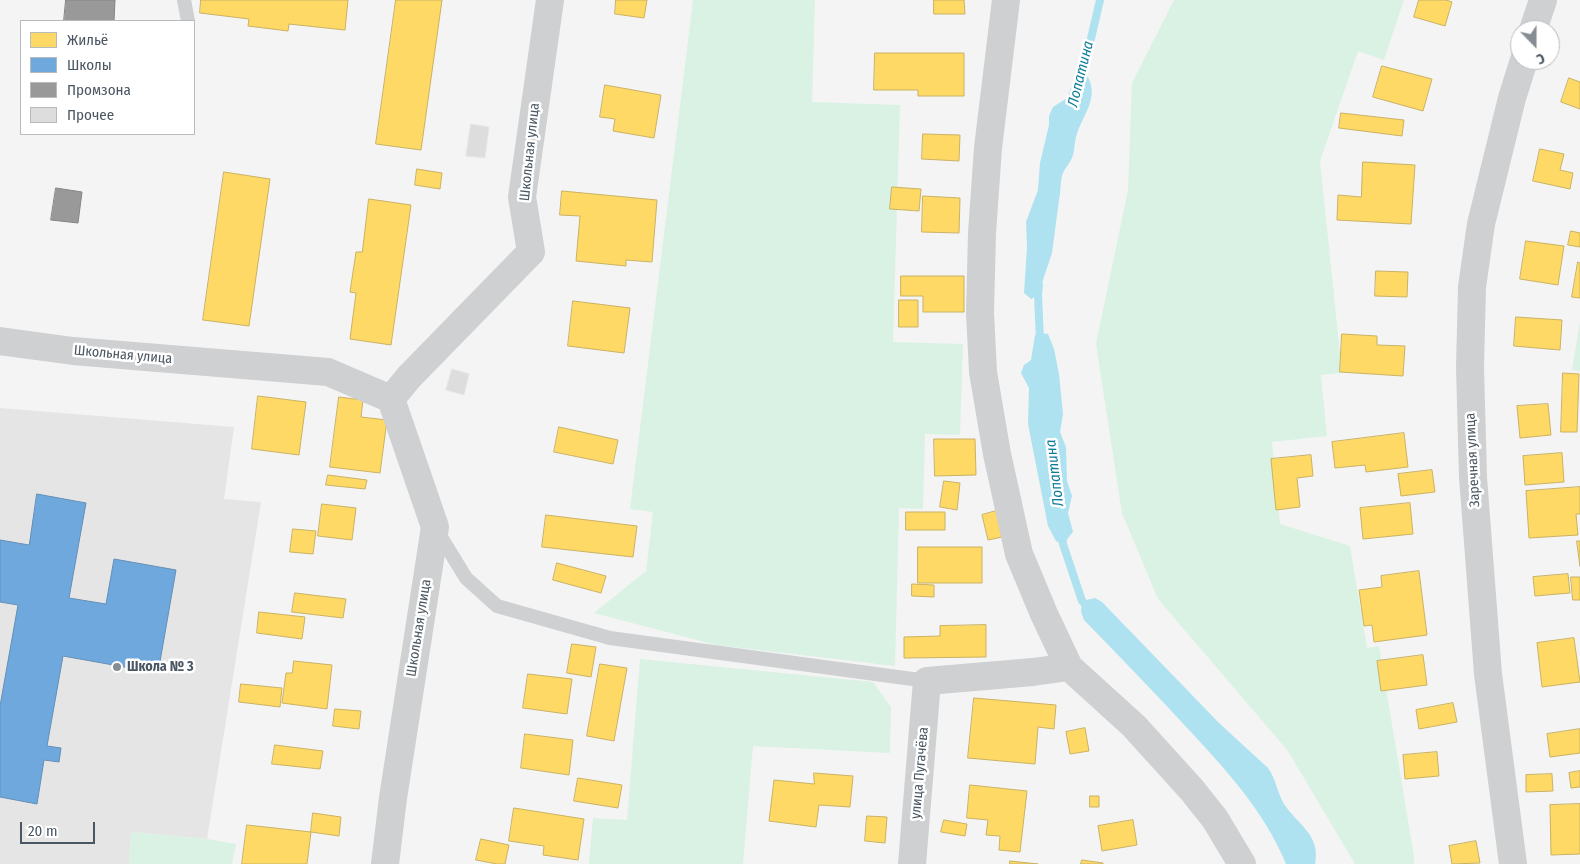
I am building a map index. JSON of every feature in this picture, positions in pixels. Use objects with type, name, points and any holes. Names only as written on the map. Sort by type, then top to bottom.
[{"type":"street","name":"Школьная улица","points":[[391,399],[409,377],[531,252],[522,197],[550,0]]},
{"type":"street","points":[[1006,0],[988,148],[982,233],[980,313],[983,372],[997,454],[1019,554],[1069,667],[1134,726],[1192,790],[1215,819],[1242,864]]},
{"type":"street","points":[[1536,20],[1543,0]]},
{"type":"street","name":"Заречная улица","points":[[1513,864],[1488,674],[1473,477],[1470,367],[1472,288],[1481,224],[1512,98],[1521,70]]},
{"type":"street","name":"Школьная улица","points":[[0,341],[73,351],[328,372],[391,399],[435,526],[385,864]]},
{"type":"street","points":[[927,681],[1069,667]]},
{"type":"street","name":"улица Пугачёва","points":[[912,864],[927,681]]},
{"type":"lane","points":[[184,0],[188,20]]},
{"type":"lane","points":[[435,526],[466,578],[497,606],[610,638],[927,681]]},
{"type":"shaded area","name":"Школа № 3","points":[[0,408],[234,427],[224,499],[261,502],[207,839],[131,832],[129,864],[0,864]]},
{"type":"green space","points":[[693,0],[815,0],[812,102],[900,105],[893,342],[963,344],[960,435],[925,434],[923,509],[899,508],[895,666],[716,645],[594,613],[646,571],[653,512],[630,509]]},
{"type":"green space","points":[[1174,0],[1404,0],[1384,60],[1358,51],[1320,161],[1342,373],[1321,375],[1327,436],[1272,442],[1280,524],[1350,546],[1367,648],[1379,646],[1414,864],[1355,864],[1288,751],[1158,599],[1122,513],[1096,344],[1128,190],[1132,83]]},
{"type":"green space","points":[[1580,322],[1580,371],[1572,370]]},
{"type":"green space","points":[[640,659],[873,682],[891,707],[890,753],[753,746],[743,864],[589,864],[593,818],[627,820]]},
{"type":"green space","points":[[131,832],[207,839],[236,844],[232,864],[129,864]]},
{"type":"water","points":[[1084,71],[1092,89],[1091,97],[1076,137],[1072,157],[1062,176],[1052,253],[1038,295],[1031,299],[1024,293],[1027,247],[1026,222],[1038,190],[1040,163],[1049,125],[1049,116],[1053,107],[1067,98],[1076,74]]},
{"type":"water","points":[[1040,333],[1048,334],[1054,349],[1059,374],[1063,414],[1060,432],[1066,447],[1067,481],[1072,496],[1068,513],[1073,532],[1063,544],[1056,541],[1048,526],[1028,424],[1029,388],[1021,373],[1024,365],[1031,360],[1035,335]]},
{"type":"water","points":[[1095,598],[1102,602],[1219,723],[1268,768],[1284,804],[1312,838],[1315,845],[1315,864],[1286,864],[1267,827],[1244,792],[1203,745],[1084,620],[1081,612],[1082,601]]},
{"type":"building: Жильё","points":[[201,0],[348,0],[345,30],[289,24],[288,31],[248,26],[249,19],[200,13]]},
{"type":"building: Жильё","points":[[396,0],[442,0],[421,150],[376,144]]},
{"type":"building: Жильё","points":[[616,0],[647,0],[644,18],[615,14]]},
{"type":"building: Жильё","points":[[934,0],[964,0],[965,14],[934,14]]},
{"type":"building: Жильё","points":[[1419,0],[1446,0],[1452,2],[1445,26],[1414,17]]},
{"type":"building: Жильё","points":[[875,53],[964,53],[964,96],[918,96],[918,90],[874,90]]},
{"type":"building: Жильё","points":[[1382,66],[1432,79],[1423,111],[1373,97]]},
{"type":"building: Жильё","points":[[1569,78],[1580,82],[1580,109],[1561,102]]},
{"type":"building: Жильё","points":[[605,85],[661,95],[654,138],[613,131],[615,119],[600,117]]},
{"type":"building: Жильё","points":[[1341,113],[1404,120],[1402,136],[1339,128]]},
{"type":"building: Жильё","points":[[923,134],[960,135],[959,161],[922,159]]},
{"type":"building: Жильё","points":[[1540,149],[1564,154],[1560,170],[1573,173],[1570,189],[1533,181]]},
{"type":"building: Жильё","points":[[1363,162],[1415,165],[1411,224],[1337,220],[1338,195],[1361,197]]},
{"type":"building: Жильё","points":[[417,169],[442,173],[440,189],[415,185]]},
{"type":"building: Жильё","points":[[224,172],[270,179],[249,326],[203,320]]},
{"type":"building: Жильё","points":[[892,187],[921,189],[919,211],[890,209]]},
{"type":"building: Жильё","points":[[562,191],[657,200],[652,262],[626,260],[626,266],[576,261],[580,216],[560,215]]},
{"type":"building: Жильё","points":[[923,196],[960,198],[959,233],[922,232]]},
{"type":"building: Жильё","points":[[369,199],[411,205],[391,345],[350,339],[356,293],[350,292],[356,252],[362,252]]},
{"type":"building: Жильё","points":[[1571,231],[1580,233],[1580,247],[1568,245]]},
{"type":"building: Жильё","points":[[1526,241],[1564,246],[1558,285],[1520,279]]},
{"type":"building: Жильё","points":[[1578,262],[1580,263],[1580,298],[1572,297]]},
{"type":"building: Жильё","points":[[1376,271],[1408,272],[1407,297],[1375,296]]},
{"type":"building: Жильё","points":[[901,276],[964,276],[964,312],[923,312],[923,296],[901,296]]},
{"type":"building: Жильё","points":[[899,300],[918,300],[918,327],[899,327]]},
{"type":"building: Жильё","points":[[573,301],[630,308],[624,353],[568,346]]},
{"type":"building: Жильё","points":[[1516,317],[1562,320],[1560,350],[1514,346]]},
{"type":"building: Жильё","points":[[1342,334],[1377,336],[1377,345],[1405,346],[1403,376],[1340,372]]},
{"type":"building: Жильё","points":[[1563,373],[1579,374],[1577,432],[1561,432]]},
{"type":"building: Жильё","points":[[258,396],[306,402],[299,455],[252,449]]},
{"type":"building: Жильё","points":[[339,397],[363,400],[361,417],[387,420],[380,473],[330,467]]},
{"type":"building: Жильё","points":[[1548,404],[1551,435],[1520,438],[1517,406]]},
{"type":"building: Жильё","points":[[559,427],[618,440],[613,464],[554,452]]},
{"type":"building: Жильё","points":[[1404,433],[1408,467],[1366,472],[1365,465],[1335,468],[1332,442]]},
{"type":"building: Жильё","points":[[934,439],[975,439],[976,475],[935,476]]},
{"type":"building: Жильё","points":[[1562,453],[1564,482],[1525,485],[1523,456]]},
{"type":"building: Жильё","points":[[1311,455],[1313,476],[1297,478],[1300,507],[1276,510],[1271,459]]},
{"type":"building: Жильё","points":[[1432,470],[1435,492],[1401,496],[1398,474]]},
{"type":"building: Жильё","points":[[328,475],[367,480],[365,489],[326,485]]},
{"type":"building: Жильё","points":[[944,481],[960,483],[957,510],[940,507]]},
{"type":"building: Жильё","points":[[1580,487],[1580,514],[1576,514],[1578,535],[1529,538],[1526,491]]},
{"type":"building: Жильё","points":[[1410,503],[1413,534],[1363,539],[1360,508]]},
{"type":"building: Жильё","points":[[322,504],[356,508],[352,540],[318,536]]},
{"type":"building: Жильё","points":[[996,511],[1002,537],[988,540],[982,515]]},
{"type":"building: Жильё","points":[[906,512],[945,512],[945,530],[906,530]]},
{"type":"building: Жильё","points":[[546,515],[637,526],[633,557],[542,547]]},
{"type":"building: Жильё","points":[[293,529],[316,531],[313,554],[290,552]]},
{"type":"building: Жильё","points":[[1577,541],[1580,541],[1580,566]]},
{"type":"building: Жильё","points":[[918,547],[982,547],[982,583],[918,583]]},
{"type":"building: Жильё","points":[[557,563],[606,576],[601,593],[553,580]]},
{"type":"building: Жильё","points":[[1419,571],[1427,635],[1374,642],[1372,625],[1364,626],[1359,590],[1382,587],[1381,576]]},
{"type":"building: Жильё","points":[[1568,574],[1570,593],[1535,596],[1533,577]]},
{"type":"building: Жильё","points":[[1571,577],[1580,577],[1580,600],[1573,600]]},
{"type":"building: Жильё","points":[[912,584],[934,585],[934,597],[912,596]]},
{"type":"building: Жильё","points":[[295,593],[346,599],[343,618],[292,612]]},
{"type":"building: Жильё","points":[[259,612],[305,617],[302,639],[257,633]]},
{"type":"building: Жильё","points":[[986,625],[986,657],[904,658],[904,637],[940,636],[940,626]]},
{"type":"building: Жильё","points":[[1574,638],[1580,682],[1542,687],[1537,643]]},
{"type":"building: Жильё","points":[[572,644],[596,647],[591,677],[567,673]]},
{"type":"building: Жильё","points":[[1423,655],[1427,685],[1381,691],[1377,661]]},
{"type":"building: Жильё","points":[[294,661],[332,665],[327,709],[282,703],[286,673],[292,673]]},
{"type":"building: Жильё","points":[[600,664],[627,668],[614,741],[587,736]]},
{"type":"building: Жильё","points":[[528,674],[572,679],[567,714],[523,708]]},
{"type":"building: Жильё","points":[[241,684],[282,688],[280,707],[239,702]]},
{"type":"building: Жильё","points":[[974,698],[1056,705],[1054,729],[1038,727],[1035,764],[968,758]]},
{"type":"building: Жильё","points":[[1453,703],[1457,722],[1419,729],[1416,710]]},
{"type":"building: Жильё","points":[[335,709],[361,711],[359,729],[333,726]]},
{"type":"building: Жильё","points":[[1085,728],[1089,751],[1070,754],[1066,732]]},
{"type":"building: Жильё","points":[[1580,729],[1580,753],[1550,757],[1547,734]]},
{"type":"building: Жильё","points":[[525,734],[573,740],[569,775],[521,768]]},
{"type":"building: Жильё","points":[[275,745],[323,751],[320,769],[272,764]]},
{"type":"building: Жильё","points":[[1437,752],[1439,776],[1405,779],[1403,755]]},
{"type":"building: Жильё","points":[[1580,771],[1580,787],[1571,788],[1569,773]]},
{"type":"building: Жильё","points":[[814,773],[853,776],[850,807],[819,805],[816,827],[769,821],[774,780],[814,784]]},
{"type":"building: Жильё","points":[[1552,774],[1553,791],[1526,792],[1526,775]]},
{"type":"building: Жильё","points":[[578,778],[622,785],[618,808],[574,801]]},
{"type":"building: Жильё","points":[[970,785],[1027,791],[1020,852],[999,850],[1000,836],[986,835],[988,820],[967,818]]},
{"type":"building: Жильё","points":[[1090,796],[1099,796],[1099,807],[1090,807]]},
{"type":"building: Жильё","points":[[1580,804],[1580,854],[1551,855],[1550,805]]},
{"type":"building: Жильё","points":[[514,808],[584,819],[578,860],[543,855],[544,846],[509,841]]},
{"type":"building: Жильё","points":[[313,813],[341,817],[339,836],[311,832]]},
{"type":"building: Жильё","points":[[867,816],[887,817],[885,843],[865,841]]},
{"type":"building: Жильё","points":[[944,820],[967,824],[965,836],[941,832]]},
{"type":"building: Жильё","points":[[1133,820],[1137,845],[1102,851],[1098,826]]},
{"type":"building: Жильё","points":[[247,825],[311,832],[307,864],[242,864]]},
{"type":"building: Жильё","points":[[481,839],[509,845],[505,864],[476,860]]},
{"type":"building: Жильё","points":[[1476,841],[1480,863],[1452,864],[1449,846]]},
{"type":"building: Жильё","points":[[1082,860],[1103,863],[1103,864],[1081,864]]},
{"type":"building: Жильё","points":[[1010,861],[1038,864],[1010,864]]},
{"type":"building: Школы","points":[[37,494],[86,503],[69,598],[106,604],[114,559],[176,570],[158,673],[63,656],[47,746],[61,748],[59,762],[44,760],[37,804],[0,797],[0,706],[18,605],[0,602],[0,540],[29,545]]},
{"type":"building: Промзона","points":[[66,0],[115,0],[114,20],[64,20]]},
{"type":"building: Промзона","points":[[56,188],[82,192],[78,223],[51,220]]},
{"type":"building: Прочее","points":[[471,124],[489,127],[485,158],[466,156]]},
{"type":"building: Прочее","points":[[452,369],[469,374],[464,395],[446,390]]},
{"type":"waterway","name":"Лопатина","points":[[1081,81],[1100,0]]},
{"type":"waterway","name":"Лопатина","points":[[1039,285],[1040,341]]},
{"type":"waterway","name":"Лопатина","points":[[1062,534],[1063,544],[1082,601],[1088,607]]},
{"type":"place","name":"Школа № 3","points":[[117,667]]}]
